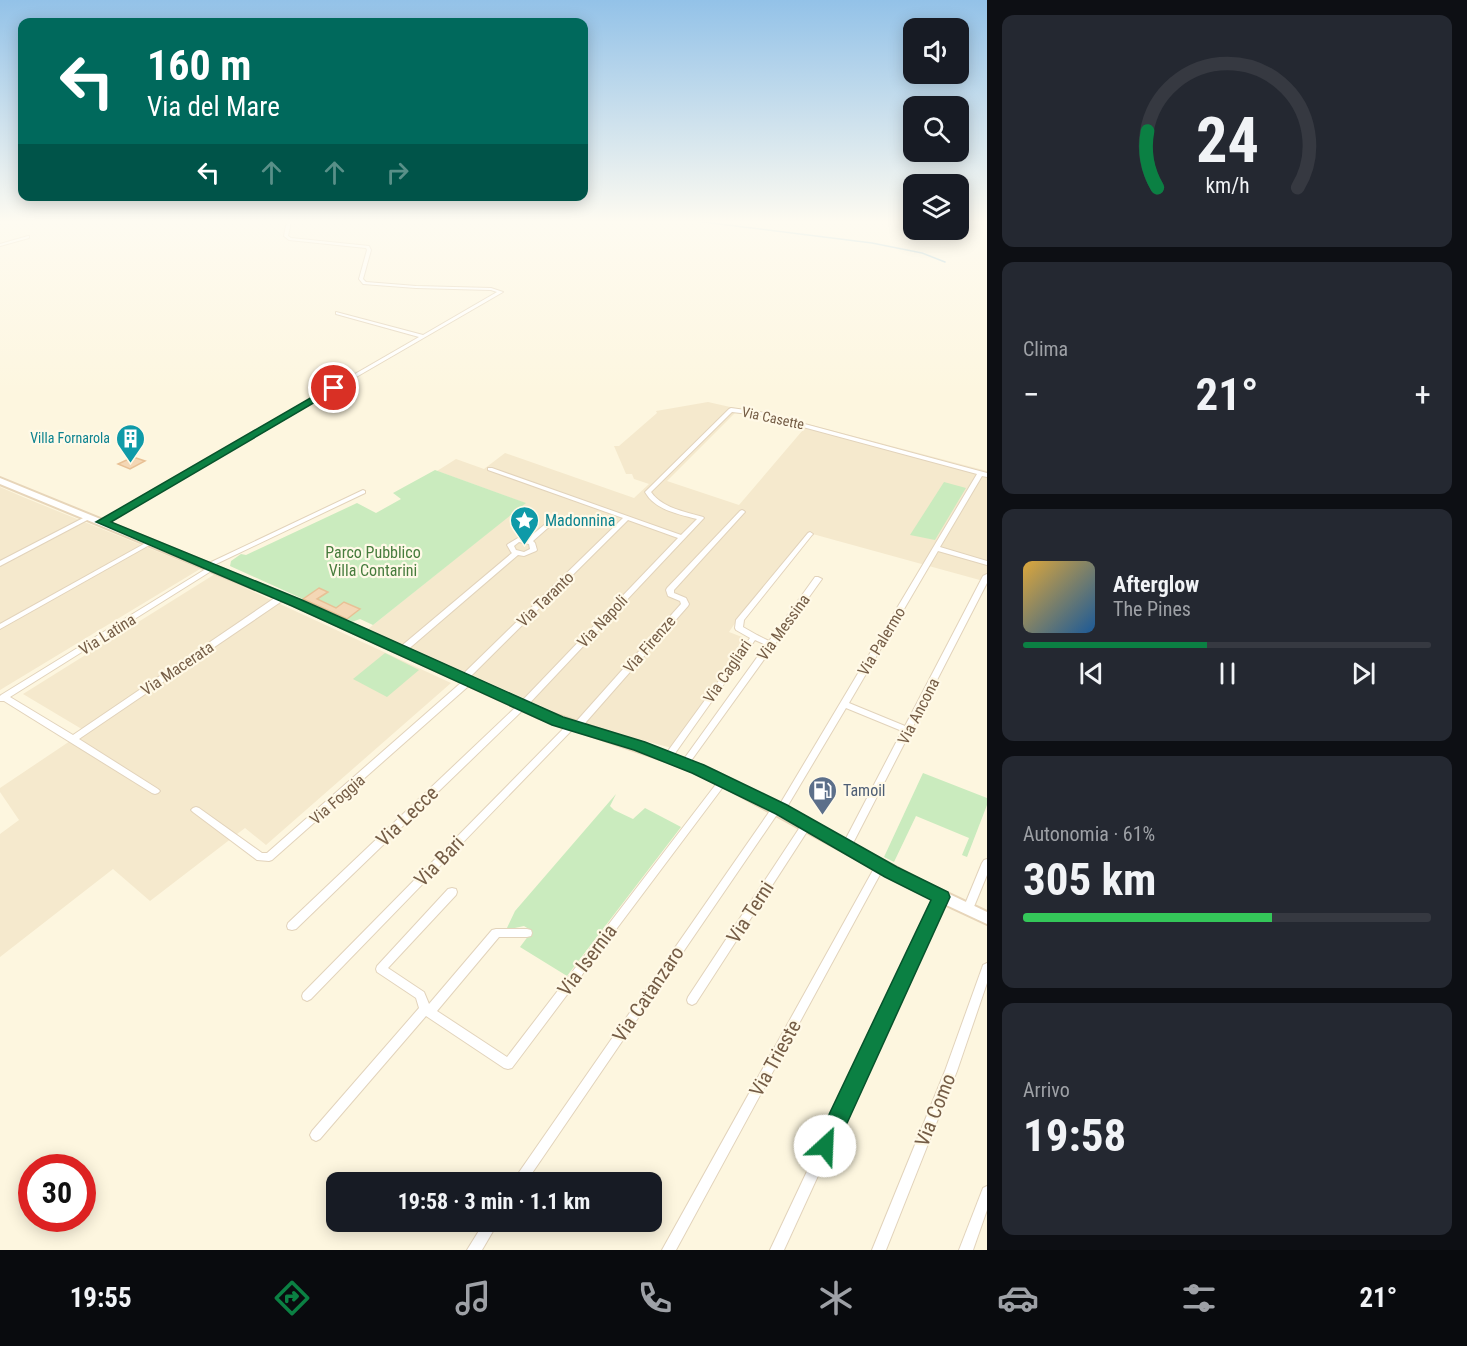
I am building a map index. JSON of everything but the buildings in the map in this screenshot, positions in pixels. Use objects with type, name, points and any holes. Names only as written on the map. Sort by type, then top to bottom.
[{"type":"main road","points":[[0,481],[212,566],[573,727],[685,763],[779,809],[880,866],[987,918]]},
{"type":"street","points":[[102,522],[501,291],[488,288],[369,284],[361,279]]},
{"type":"street","points":[[338,313],[424,337]]},
{"type":"street","name":"Via Casette","points":[[701,518],[654,501],[648,492],[731,410],[792,422],[984,474]]},
{"type":"street","points":[[490,470],[682,537]]},
{"type":"street","name":"Via Palermo","points":[[779,809],[936,548],[984,474]]},
{"type":"street","name":"Via Latina","points":[[2,698],[212,566],[363,492]]},
{"type":"street","name":"Via Firenze","points":[[573,727],[685,604],[683,600],[670,594],[670,590],[742,512]]},
{"type":"street","points":[[0,564],[89,517]]},
{"type":"street","points":[[529,541],[557,517]]},
{"type":"street","name":"Via Taranto","points":[[466,680],[627,518]]},
{"type":"street","name":"Via Napoli","points":[[522,706],[701,518]]},
{"type":"street","name":"Via Cagliari","points":[[668,757],[753,637],[739,628],[740,620],[810,534]]},
{"type":"street","points":[[402,650],[516,553],[532,552],[535,545],[522,540],[512,543],[510,547],[516,553]]},
{"type":"street","points":[[0,627],[151,542]]},
{"type":"street","points":[[936,548],[987,563]]},
{"type":"street","name":"Via Ancona","points":[[847,846],[987,576]]},
{"type":"street","name":"Via Messina","points":[[685,763],[818,579]]},
{"type":"street","name":"Via Macerata","points":[[73,739],[282,597]]},
{"type":"street","points":[[753,637],[770,644]]},
{"type":"street","name":"Via Foggia","points":[[196,810],[260,857],[269,857],[466,680]]},
{"type":"street","points":[[2,698],[73,739],[155,791]]},
{"type":"street","points":[[844,704],[908,730]]},
{"type":"street","name":"Via Lecce","points":[[292,926],[522,706]]},
{"type":"street","name":"Via Bari","points":[[307,996],[573,727]]},
{"type":"street","name":"Via Isernia","points":[[452,892],[381,969],[420,995],[427,1011],[507,1064],[723,781]]},
{"type":"street","name":"Via Catanzaro","points":[[526,1172],[779,809]]},
{"type":"street","name":"Via Terni","points":[[692,1000],[807,824]]},
{"type":"street","points":[[968,909],[987,863]]},
{"type":"street","name":"Via Trieste","points":[[669,1250],[880,866]]},
{"type":"street","points":[[777,1250],[941,897]]},
{"type":"street","points":[[316,1135],[496,933],[527,933]]},
{"type":"street","name":"Via Como","points":[[879,1250],[951,1071],[987,968]]},
{"type":"street","points":[[966,1250],[987,1192]]},
{"type":"street","points":[[474,1250],[486,1232]]},
{"type":"shaded area","points":[[708,402],[739,409],[667,481],[739,505],[808,424],[987,471],[987,582],[809,533],[742,613],[729,632],[742,637],[745,645],[672,748],[603,730],[568,718],[368,629],[525,503],[437,471],[456,459],[484,469],[505,453],[634,498],[649,484],[634,479],[632,474],[626,474],[614,446],[619,446],[657,413],[656,411]]},
{"type":"shaded area","points":[[0,487],[23,497],[200,569],[0,690]]},
{"type":"shaded area","points":[[215,574],[451,683],[266,845],[245,828],[150,901],[113,869],[0,957],[0,834],[19,820],[0,792],[0,788],[85,731],[23,694]]},
{"type":"green space","name":"Parco Pubblico Villa Contarini","points":[[435,470],[526,503],[373,625],[360,619],[352,622],[347,619],[359,609],[336,608],[317,599],[327,592],[319,588],[303,599],[230,566],[231,561],[241,554],[246,555],[357,503],[376,513],[401,499],[393,493]]},
{"type":"green space","points":[[944,482],[966,488],[935,540],[910,535]]},
{"type":"green space","points":[[385,653],[419,670],[387,697],[353,679]]},
{"type":"green space","points":[[923,773],[987,798],[987,805],[967,857],[962,855],[969,838],[916,816],[894,862],[884,857]]},
{"type":"green space","points":[[616,794],[610,806],[614,810],[633,819],[645,808],[681,827],[567,976],[520,947],[532,931],[524,926],[506,930],[515,911]]},
{"type":"place","name":"Villa Fornarola","points":[[131,464]]},
{"type":"place","name":"Madonnina","points":[[524,546]]},
{"type":"place","name":"Tamoil","points":[[822,816]]},
{"type":"route","points":[[334,388],[102,522],[297,603],[558,721],[639,746],[698,769],[782,810],[891,872],[941,897],[825,1146]]}]
